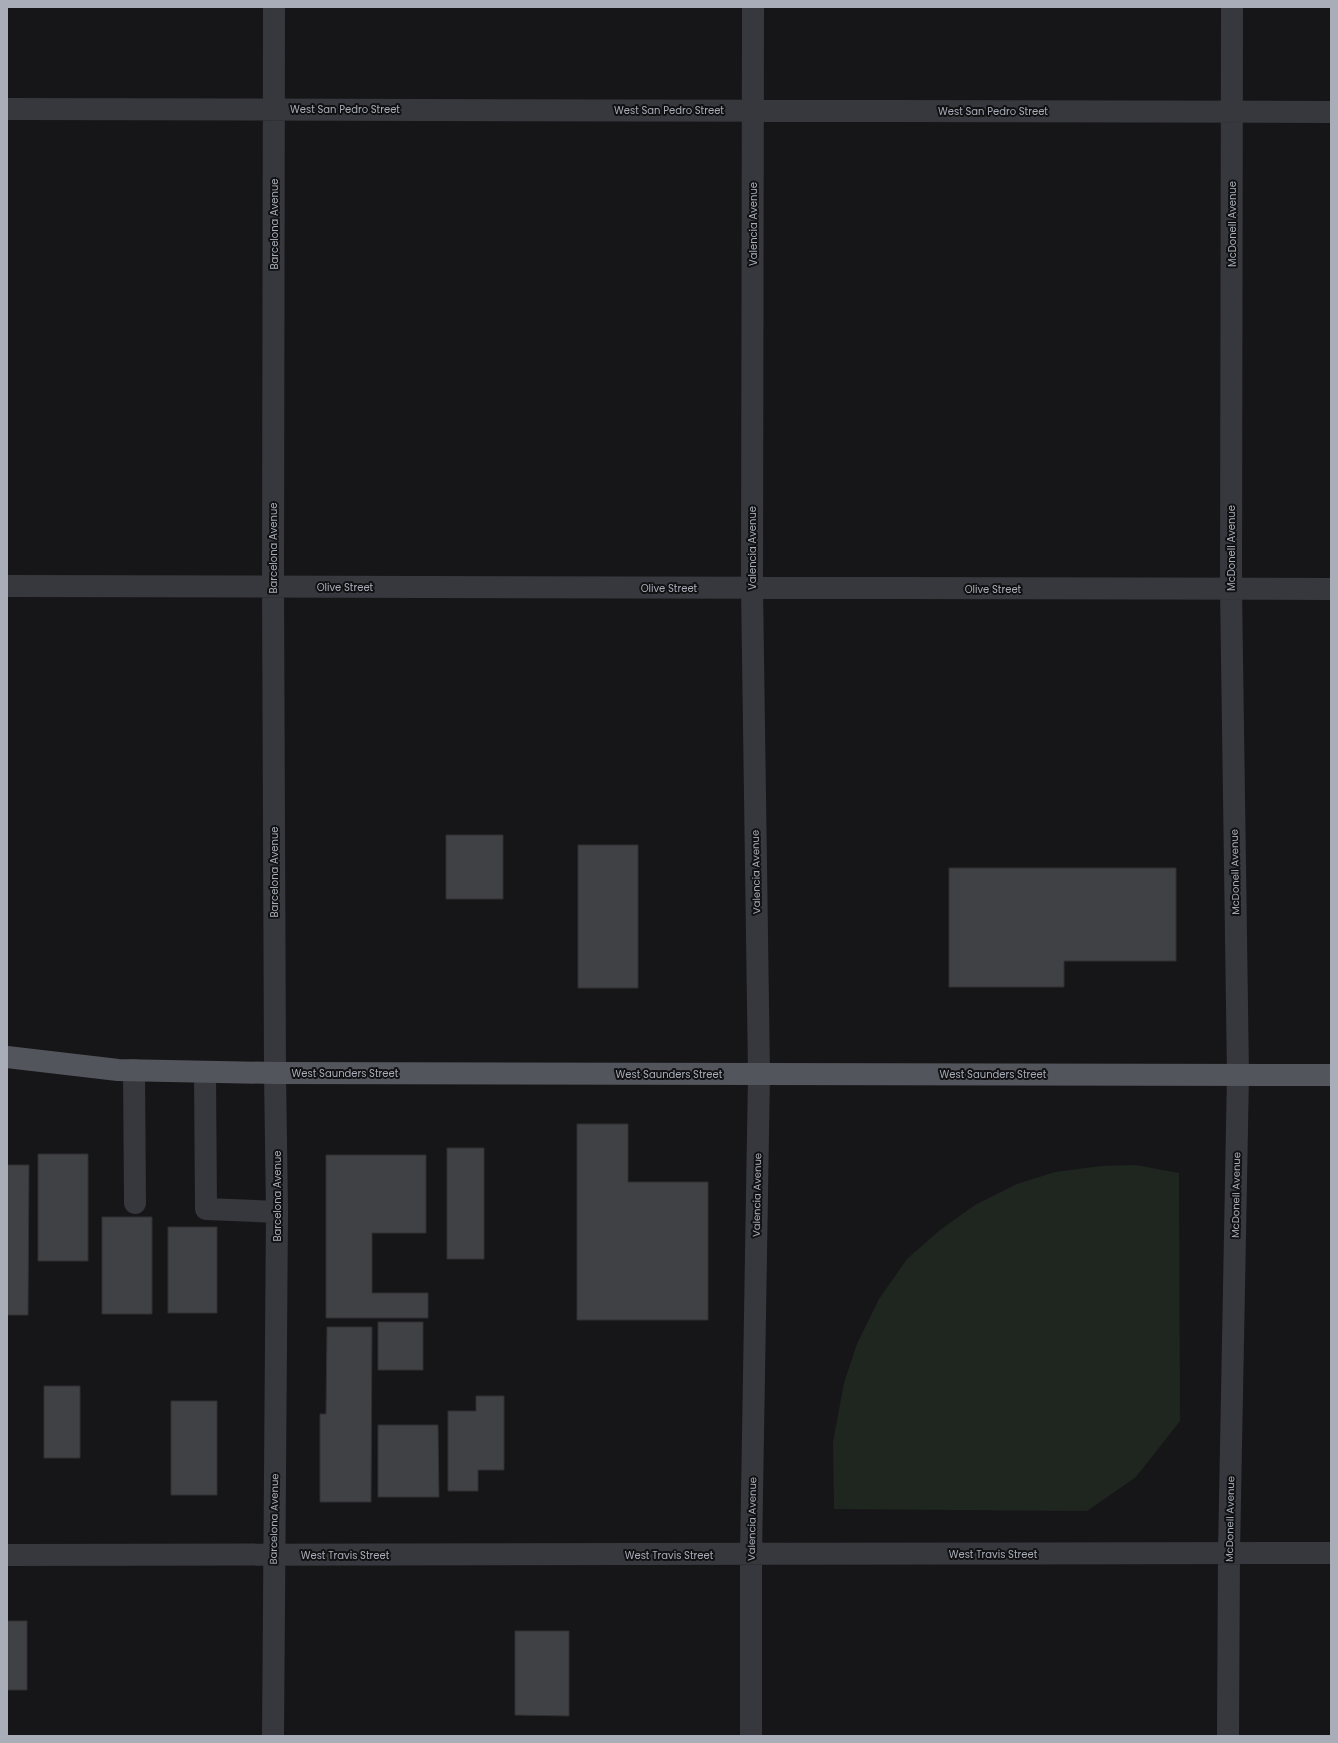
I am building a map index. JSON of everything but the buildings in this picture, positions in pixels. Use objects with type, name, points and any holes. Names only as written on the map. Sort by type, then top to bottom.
[{"type":"main road","name":"West Saunders Street","points":[[7,1057],[44,1063],[118,1070],[275,1073],[1331,1075]]},
{"type":"street","name":"Barcelona Avenue","points":[[273,1736],[277,1212],[273,586],[274,7]]},
{"type":"street","name":"Valencia Avenue","points":[[751,1736],[751,1554],[759,1074],[752,588],[753,7]]},
{"type":"street","name":"McDonell Avenue","points":[[1228,1736],[1229,1554],[1238,1075],[1231,589],[1232,7]]},
{"type":"street","name":"West San Pedro Street","points":[[7,109],[1331,112]]},
{"type":"street","name":"Olive Street","points":[[7,586],[1331,589]]},
{"type":"street","points":[[134,1070],[135,1203]]},
{"type":"street","points":[[205,1072],[206,1209],[277,1212]]},
{"type":"street","name":"West Travis Street","points":[[7,1555],[1331,1553]]},
{"type":"shaded area","points":[[1136,1165],[1179,1173],[1180,1421],[1136,1477],[1087,1511],[834,1509],[833,1442],[844,1383],[857,1344],[879,1299],[907,1259],[940,1230],[975,1205],[1017,1184],[1055,1172],[1101,1166]]}]
